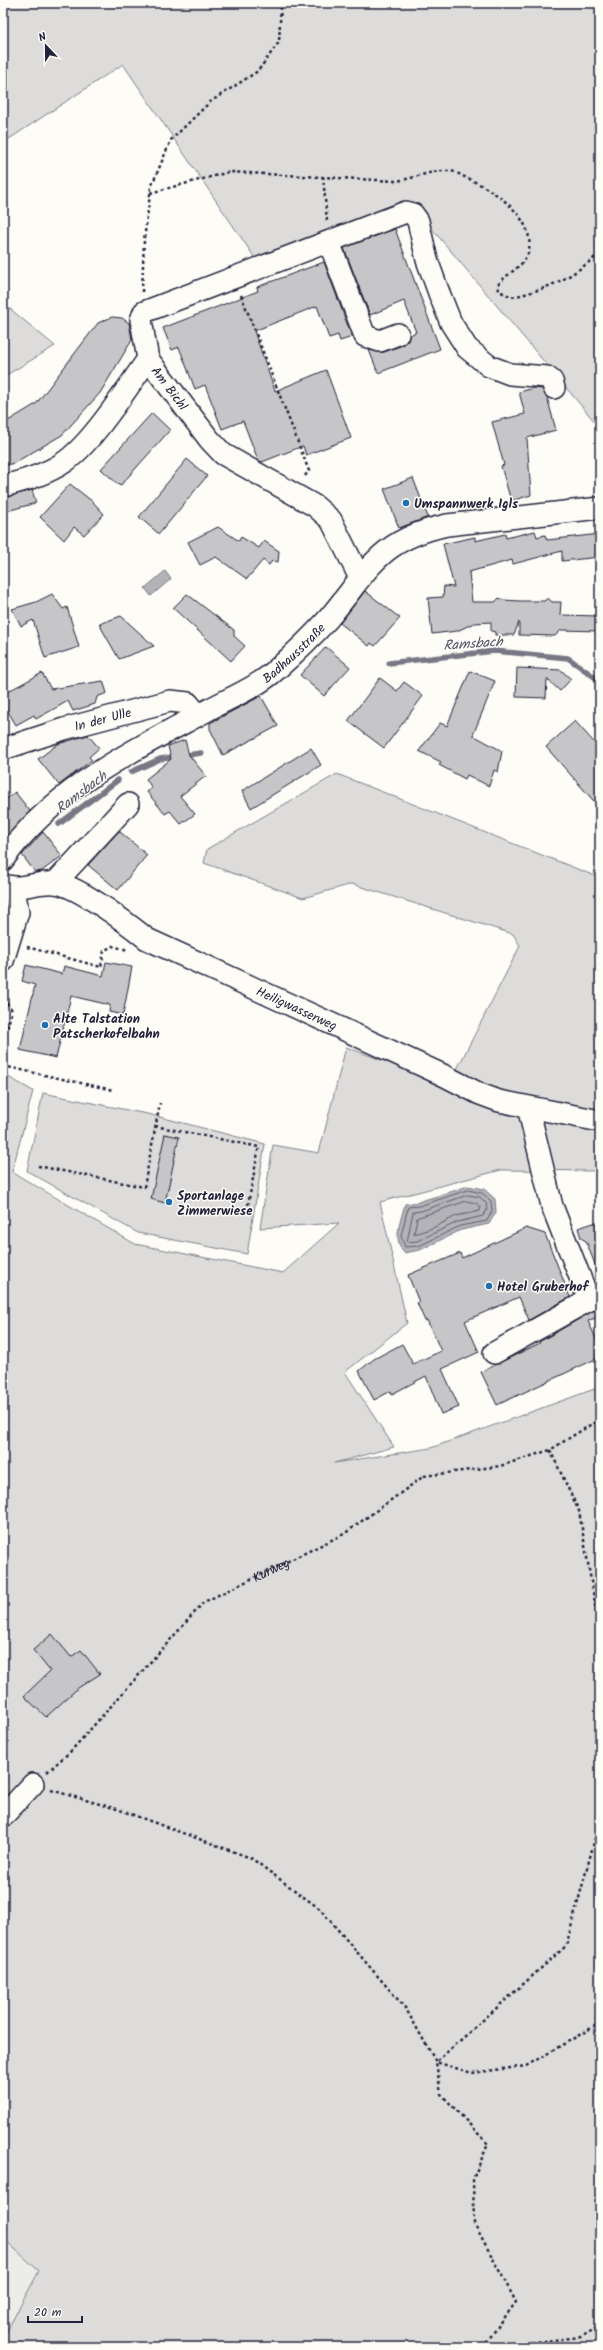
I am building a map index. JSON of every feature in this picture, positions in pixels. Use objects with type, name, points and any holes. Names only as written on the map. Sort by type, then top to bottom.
[{"type":"street","points":[[142,315],[149,310],[406,212],[413,214],[418,221],[427,260],[439,293],[451,323],[467,348],[489,366],[510,374],[547,377],[552,381],[554,388]]},
{"type":"street","points":[[329,242],[365,336],[380,341],[398,334]]},
{"type":"street","name":"Am Bichl","points":[[142,315],[141,320],[148,359],[209,440],[223,454],[291,494],[315,506],[331,520],[360,578]]},
{"type":"street","points":[[3,486],[46,473],[64,463],[91,436],[148,359]]},
{"type":"street","name":"Badhausstraße","points":[[3,860],[46,812],[89,777],[151,740],[275,672],[317,631],[382,553],[404,538],[423,530],[472,521],[600,508]]},
{"type":"street","name":"In der Ulle","points":[[3,749],[29,740],[170,701],[188,703],[198,715]]},
{"type":"street","points":[[3,759],[15,753],[29,740]]},
{"type":"street","points":[[6,951],[18,912],[9,886],[55,883],[128,804]]},
{"type":"street","name":"Heiligwasserweg","points":[[55,883],[95,902],[147,939],[445,1076],[480,1094],[506,1103],[600,1121]]},
{"type":"street","points":[[494,1353],[589,1300],[552,1206],[528,1106]]},
{"type":"street","points":[[3,1816],[33,1784]]},
{"type":"path","points":[[142,315],[144,240],[148,203],[151,187],[171,140],[210,102],[258,71],[279,42],[281,3]]},
{"type":"path","points":[[323,176],[329,242]]},
{"type":"path","points":[[234,278],[309,472],[291,494]]},
{"type":"path","points":[[6,951],[101,967],[104,951],[112,946],[132,951]]},
{"type":"path","points":[[3,998],[12,1010],[3,1044]]},
{"type":"path","points":[[3,1066],[113,1090]]},
{"type":"path","points":[[38,1166],[144,1187],[160,1103]]},
{"type":"path","points":[[155,1126],[259,1147],[247,1210]]},
{"type":"path","name":"Kurweg","points":[[33,1784],[71,1752],[204,1602],[344,1534],[424,1476],[500,1466],[550,1450],[600,1419]]},
{"type":"path","points":[[550,1450],[579,1511],[600,1633]]},
{"type":"path","points":[[33,1784],[117,1809],[251,1858],[320,1909],[406,2009],[436,2062],[440,2094],[488,2144],[473,2179],[474,2223],[516,2302],[483,2347]]},
{"type":"path","points":[[436,2062],[566,1946],[600,1820]]},
{"type":"path","points":[[436,2062],[472,2073],[526,2066],[600,2023]]},
{"type":"path","points":[[489,2347],[581,2337],[600,2326]]},
{"type":"shaded area","points":[[3,3],[600,3],[600,418],[595,422],[411,204],[255,258],[123,64],[3,143]]},
{"type":"shaded area","points":[[3,303],[55,346],[3,377]]},
{"type":"shaded area","points":[[337,774],[600,878],[600,1117],[489,1090],[456,1071],[520,946],[513,934],[352,884],[303,898],[204,863],[207,849]]},
{"type":"shaded area","points":[[346,1047],[409,1070],[492,1110],[600,1130],[600,1171],[501,1170],[380,1202],[407,1323],[345,1372],[394,1447],[334,1463],[431,1448],[600,1387],[600,2347],[3,2347],[3,2338],[39,2271],[3,2238],[3,1074],[33,1091],[12,1172],[135,1244],[283,1273],[339,1223],[260,1228],[273,1145],[319,1153]]},
{"type":"shaded area","name":"Sportanlage Zimmerwiese","points":[[43,1093],[152,1115],[265,1144],[247,1254],[138,1233],[27,1171]]},
{"type":"shaded area","points":[[3,2238],[39,2271],[3,2338]]},
{"type":"water","points":[[165,571],[171,579],[151,596],[145,588]]},
{"type":"water","points":[[468,1186],[484,1189],[495,1199],[496,1212],[489,1224],[461,1230],[420,1250],[404,1253],[400,1248],[398,1229],[405,1204],[418,1202]]},
{"type":"building","points":[[395,229],[440,349],[378,373],[369,350],[384,352],[403,345],[408,341],[410,335],[416,332],[404,301],[370,315],[344,248]]},
{"type":"building","points":[[324,262],[352,337],[340,341],[338,335],[329,338],[317,306],[254,331],[275,391],[326,370],[351,438],[306,455],[303,446],[262,462],[258,460],[243,421],[222,429],[205,385],[195,389],[179,347],[172,350],[163,328],[258,291],[257,287]]},
{"type":"building","points":[[112,317],[122,318],[129,323],[132,340],[100,393],[62,435],[14,463],[3,466],[3,424],[36,404],[98,323]]},
{"type":"building","points":[[534,388],[542,389],[547,397],[556,430],[527,438],[531,495],[511,501],[501,466],[504,465],[492,422],[525,414],[519,392]]},
{"type":"building","points":[[152,413],[170,430],[120,486],[101,469]]},
{"type":"building","points":[[187,459],[207,476],[159,534],[139,517]]},
{"type":"building","name":"Umspannwerk Igls","points":[[413,478],[428,517],[399,528],[384,489]]},
{"type":"building","points":[[70,484],[93,502],[104,514],[84,535],[74,527],[64,540],[40,517]]},
{"type":"building","points":[[32,490],[36,503],[3,512],[3,498]]},
{"type":"building","points":[[218,527],[239,541],[241,537],[259,548],[264,541],[279,551],[278,562],[272,561],[269,565],[263,560],[247,579],[216,557],[200,565],[188,542]]},
{"type":"building","points":[[535,531],[537,537],[545,535],[547,540],[600,534],[600,557],[562,561],[562,551],[513,564],[512,560],[469,572],[472,602],[495,602],[499,598],[503,600],[544,601],[548,598],[552,602],[561,602],[560,615],[600,616],[600,631],[561,630],[555,636],[519,635],[519,622],[514,635],[495,635],[495,632],[491,631],[491,622],[474,623],[457,631],[432,634],[428,598],[443,597],[444,586],[454,587],[443,544],[475,537],[475,541],[505,534],[506,538]]},
{"type":"building","points":[[365,591],[400,618],[375,646],[371,643],[369,646],[340,623]]},
{"type":"building","points":[[52,594],[63,609],[67,607],[79,647],[45,658],[33,620],[21,626],[12,609],[36,602]]},
{"type":"building","points":[[187,594],[234,630],[234,636],[245,646],[231,661],[173,608]]},
{"type":"building","points":[[121,616],[154,646],[119,659],[99,624]]},
{"type":"building","points":[[326,647],[350,667],[324,696],[300,675]]},
{"type":"building","points":[[517,668],[561,670],[571,679],[560,691],[547,679],[546,698],[516,697]]},
{"type":"building","points":[[470,671],[495,681],[473,735],[502,751],[498,772],[494,770],[489,786],[467,775],[465,779],[439,765],[441,762],[419,751],[440,723],[447,726]]},
{"type":"building","points":[[42,673],[51,689],[103,681],[107,693],[97,697],[95,704],[73,711],[68,701],[36,719],[34,715],[16,725],[3,703],[3,694]]},
{"type":"building","points":[[380,678],[397,691],[404,682],[423,696],[384,748],[348,721]]},
{"type":"building","points":[[261,696],[278,726],[223,755],[210,729],[210,723]]},
{"type":"building","points":[[575,721],[600,749],[600,808],[546,747]]},
{"type":"building","points":[[88,735],[99,748],[89,757],[92,760],[59,785],[38,759],[58,744]]},
{"type":"building","points":[[185,740],[189,755],[206,776],[180,796],[195,814],[181,824],[170,811],[165,814],[147,792],[152,788],[146,779],[171,759],[168,746]]},
{"type":"building","points":[[311,748],[321,765],[251,808],[242,791]]},
{"type":"building","points":[[15,792],[30,811],[3,841],[3,802]]},
{"type":"building","points":[[119,831],[147,855],[118,890],[88,865]]},
{"type":"building","points":[[43,832],[62,856],[42,871],[35,872],[22,855]]},
{"type":"building","name":"Alte Talstation Patscherkofelbahn","points":[[106,962],[132,967],[123,1015],[109,1012],[110,1005],[71,996],[56,1058],[20,1050],[35,985],[22,981],[26,965],[62,974],[64,966],[103,976]]},
{"type":"building","points":[[165,1134],[179,1137],[165,1203],[151,1199]]},
{"type":"building","points":[[600,1221],[599,1275],[586,1241],[581,1238],[578,1228]]},
{"type":"building","name":"Hotel Gruberhof","points":[[526,1228],[545,1234],[570,1297],[529,1320],[519,1297],[465,1321],[479,1352],[442,1369],[459,1407],[441,1414],[426,1376],[392,1394],[391,1391],[374,1400],[359,1371],[374,1359],[402,1344],[413,1364],[441,1351],[427,1320],[425,1321],[417,1303],[419,1302],[408,1275],[460,1253],[462,1258]]},
{"type":"building","points":[[600,1304],[600,1316],[588,1321],[600,1347],[600,1357],[497,1405],[481,1372],[540,1343],[539,1342],[595,1310]]},
{"type":"building","points":[[52,1634],[71,1657],[81,1650],[100,1674],[78,1688],[46,1717],[24,1696],[50,1671],[33,1650]]},
{"type":"waterway","name":"Ramsbach","points":[[389,663],[494,651],[568,658],[600,681]]},
{"type":"waterway","name":"Ramsbach","points":[[131,772],[160,759],[201,753]]},
{"type":"waterway","name":"Ramsbach","points":[[59,824],[118,780]]},
{"type":"place","name":"Umspannwerk Igls","points":[[406,503]]},
{"type":"place","name":"Alte Talstation Patscherkofelbahn","points":[[45,1025]]},
{"type":"place","name":"Sportanlage Zimmerwiese","points":[[169,1202]]},
{"type":"place","name":"Hotel Gruberhof","points":[[489,1286]]}]
